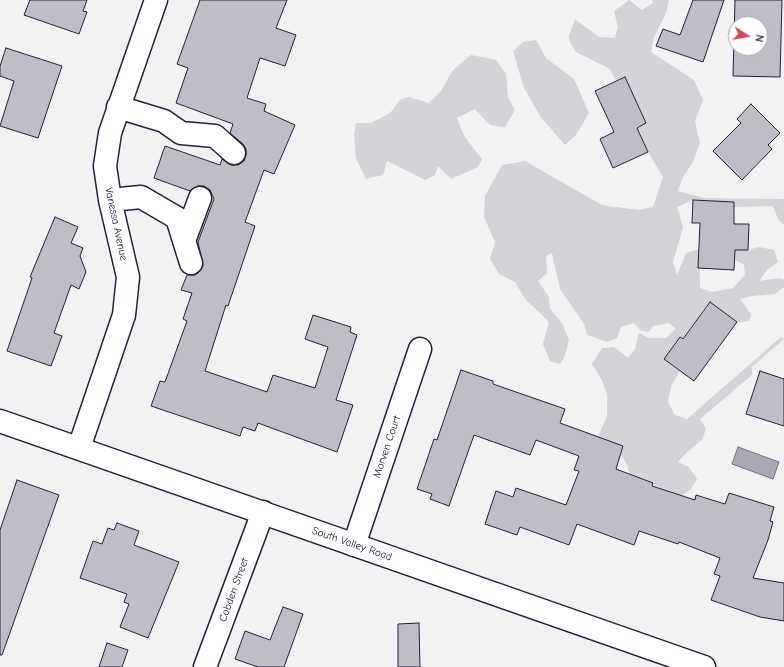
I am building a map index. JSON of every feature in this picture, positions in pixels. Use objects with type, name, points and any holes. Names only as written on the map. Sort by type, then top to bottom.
[{"type":"street","name":"Vanessa Avenue","points":[[79,448],[124,315],[128,277],[110,200],[105,166],[110,133],[156,0]]},
{"type":"street","points":[[118,107],[164,121],[182,133],[215,136],[234,153]]},
{"type":"street","points":[[110,200],[141,197],[177,218],[191,263]]},
{"type":"street","points":[[184,241],[200,198]]},
{"type":"street","name":"Morven Court","points":[[354,545],[420,348]]},
{"type":"street","name":"South Valley Road","points":[[0,421],[704,667]]},
{"type":"street","name":"Cobden Street","points":[[205,667],[263,512]]},
{"type":"shaded area","points":[[629,0],[642,10],[653,3],[652,0],[669,0],[666,13],[654,37],[651,52],[694,80],[703,100],[695,121],[700,143],[693,162],[683,177],[678,191],[705,198],[784,199],[784,225],[778,219],[773,206],[734,207],[734,202],[693,200],[677,207],[683,227],[673,262],[677,275],[686,253],[699,249],[700,288],[713,292],[733,288],[745,275],[744,264],[734,260],[735,250],[748,250],[759,247],[774,250],[778,262],[767,270],[759,281],[779,278],[784,279],[784,287],[775,294],[752,296],[740,299],[751,314],[749,321],[737,322],[709,302],[683,339],[680,337],[664,359],[680,371],[671,386],[668,402],[675,415],[687,419],[781,337],[784,339],[752,367],[752,375],[700,419],[706,429],[702,440],[686,453],[678,462],[689,467],[697,479],[691,489],[678,498],[667,501],[653,483],[630,474],[621,454],[623,446],[598,437],[607,416],[607,395],[602,380],[592,364],[602,348],[614,347],[628,358],[635,349],[639,333],[649,338],[666,338],[676,329],[669,323],[653,326],[649,332],[640,330],[634,323],[621,327],[617,338],[607,342],[587,335],[584,324],[560,289],[552,253],[546,256],[547,273],[538,281],[549,297],[550,309],[562,323],[569,340],[564,358],[560,364],[550,361],[543,344],[549,322],[525,299],[515,282],[499,274],[490,259],[495,242],[484,217],[485,196],[502,165],[525,161],[602,205],[638,210],[653,207],[663,177],[648,152],[637,128],[646,123],[625,77],[616,81],[610,69],[576,52],[570,42],[569,36],[575,19],[599,37],[615,38],[618,27],[614,11]]},
{"type":"shaded area","points":[[536,40],[546,58],[574,79],[589,113],[576,135],[565,145],[540,116],[524,88],[513,51],[523,42]]},
{"type":"shaded area","points":[[471,55],[496,60],[506,74],[508,97],[515,110],[505,127],[490,125],[475,109],[457,118],[464,136],[482,159],[478,167],[451,179],[438,166],[435,175],[425,180],[387,161],[383,175],[366,179],[356,159],[354,134],[356,123],[371,123],[390,113],[401,99],[409,97],[429,103],[441,91],[453,70]]},
{"type":"shaded area","points":[[738,447],[779,462],[773,479],[732,464]]},
{"type":"building","points":[[30,0],[87,0],[83,11],[87,12],[79,34],[24,15]]},
{"type":"building","points":[[200,0],[287,0],[276,28],[296,35],[285,66],[260,58],[247,98],[266,104],[264,111],[295,125],[274,174],[264,170],[245,222],[255,226],[228,306],[226,305],[205,371],[267,392],[273,375],[315,388],[328,347],[305,339],[313,315],[351,327],[350,332],[357,335],[336,400],[353,405],[337,452],[258,423],[255,431],[243,427],[240,436],[151,406],[160,381],[165,382],[187,321],[183,319],[192,293],[181,290],[187,275],[195,275],[203,266],[198,242],[214,199],[210,190],[204,186],[198,186],[190,191],[154,178],[165,146],[220,165],[222,159],[231,165],[238,165],[244,161],[246,155],[246,149],[243,144],[230,133],[233,124],[176,103],[188,68],[177,64]]},
{"type":"building","points":[[693,0],[724,0],[703,62],[656,46],[663,29],[680,35]]},
{"type":"building","points":[[735,0],[782,0],[780,77],[733,76],[734,56],[768,56],[768,16],[735,16]]},
{"type":"building","points":[[6,48],[62,66],[38,138],[0,126],[14,81],[0,76],[0,66]]},
{"type":"building","points":[[625,77],[646,123],[637,128],[648,152],[613,168],[600,139],[614,132],[595,91]]},
{"type":"building","points":[[751,104],[780,133],[768,145],[772,149],[742,180],[713,151],[741,123],[737,119]]},
{"type":"building","points":[[693,200],[734,202],[734,224],[749,224],[748,250],[735,250],[734,270],[698,268],[700,223],[692,223]]},
{"type":"building","points":[[55,217],[78,227],[71,243],[83,248],[80,256],[86,272],[79,289],[71,285],[54,333],[62,336],[51,366],[7,351],[32,278],[30,277]]},
{"type":"building","points":[[710,302],[737,322],[694,381],[664,359],[680,337],[683,339]]},
{"type":"building","points":[[461,370],[493,381],[493,384],[565,409],[560,423],[623,446],[616,469],[653,483],[652,486],[695,500],[696,495],[725,504],[729,493],[774,507],[770,521],[773,522],[768,540],[753,578],[784,583],[784,621],[760,617],[711,600],[720,576],[714,574],[720,558],[679,542],[678,544],[639,531],[634,545],[577,524],[569,545],[520,527],[517,535],[485,524],[496,491],[513,497],[516,488],[566,505],[579,471],[574,470],[579,456],[536,440],[530,455],[474,435],[449,506],[430,499],[432,494],[417,489],[434,439],[437,440]]},
{"type":"building","points":[[760,371],[784,379],[784,426],[746,414]]},
{"type":"building","points":[[17,480],[59,495],[2,655],[0,655],[0,530]]},
{"type":"building","points":[[117,523],[139,531],[134,545],[179,562],[148,638],[120,627],[129,604],[124,602],[127,594],[80,578],[93,541],[102,544],[108,528],[114,530]]},
{"type":"building","points":[[283,607],[303,614],[284,667],[258,667],[235,659],[245,631],[270,640]]},
{"type":"building","points":[[419,623],[420,667],[398,667],[398,624]]},
{"type":"building","points":[[107,643],[128,650],[122,667],[99,667]]}]
